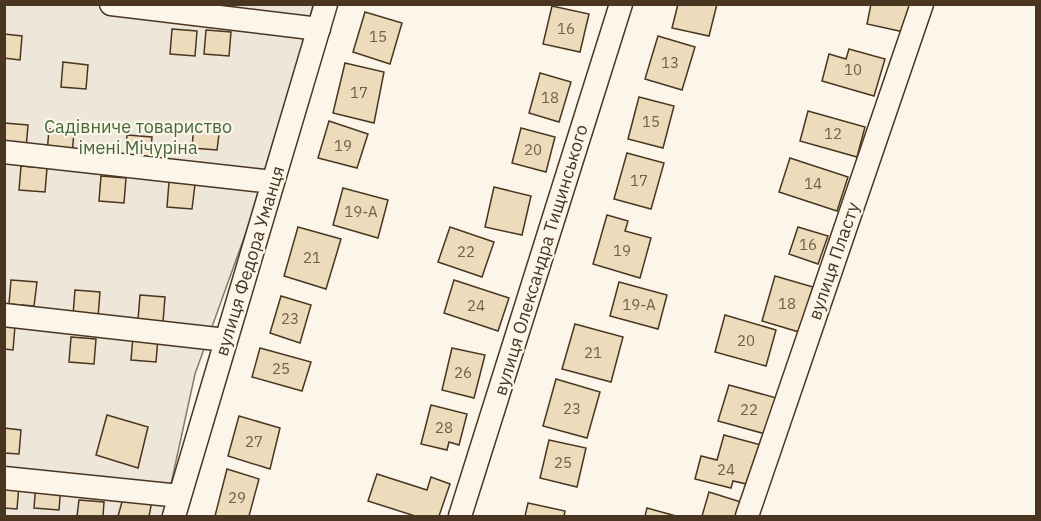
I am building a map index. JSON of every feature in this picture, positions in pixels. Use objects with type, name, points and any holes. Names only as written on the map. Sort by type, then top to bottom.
[{"type":"street","points":[[111,4],[319,29]]},
{"type":"street","name":"вулиця Федора Уманця","points":[[177,506],[326,4]]},
{"type":"street","name":"вулиця Олександра Тищинського","points":[[460,516],[621,4]]},
{"type":"street","name":"вулиця Пласту","points":[[747,516],[922,4]]},
{"type":"street","points":[[4,152],[273,182]]},
{"type":"street","points":[[4,315],[226,340]]},
{"type":"street","points":[[4,478],[177,506]]},
{"type":"green space","name":"Садівниче товариство імені Мічуріна","points":[[4,5],[313,5],[272,160],[195,374],[164,516],[5,516]]},
{"type":"building","points":[[678,4],[717,4],[709,36],[672,28]]},
{"type":"building","points":[[871,4],[910,4],[904,32],[867,24]]},
{"type":"building","points":[[552,6],[589,14],[580,52],[543,44]]},
{"type":"building","points":[[365,12],[402,23],[390,64],[353,52]]},
{"type":"building","points":[[172,29],[197,31],[195,56],[170,54]]},
{"type":"building","points":[[206,30],[231,32],[229,56],[204,54]]},
{"type":"building","points":[[4,34],[22,36],[20,60],[4,58]]},
{"type":"building","points":[[658,36],[695,47],[682,90],[645,79]]},
{"type":"building","points":[[849,49],[885,59],[874,96],[822,81],[829,54],[846,59]]},
{"type":"building","points":[[63,62],[88,65],[86,89],[61,87]]},
{"type":"building","points":[[345,63],[384,72],[374,123],[333,113]]},
{"type":"building","points":[[540,73],[571,82],[559,122],[529,113]]},
{"type":"building","points":[[639,97],[674,106],[663,148],[628,139]]},
{"type":"building","points":[[808,111],[865,127],[857,157],[800,141]]},
{"type":"building","points":[[329,121],[368,134],[357,168],[318,158]]},
{"type":"building","points":[[4,123],[28,125],[26,149],[4,148]]},
{"type":"building","points":[[194,124],[220,126],[217,150],[192,148]]},
{"type":"building","points":[[521,128],[555,137],[546,172],[512,163]]},
{"type":"building","points":[[49,129],[74,131],[72,156],[47,154]]},
{"type":"building","points":[[127,135],[152,137],[150,161],[125,159]]},
{"type":"building","points":[[627,153],[664,163],[651,209],[614,199]]},
{"type":"building","points":[[790,158],[848,177],[837,211],[779,192]]},
{"type":"building","points":[[21,166],[47,168],[45,192],[19,190]]},
{"type":"building","points":[[101,176],[126,178],[124,203],[99,201]]},
{"type":"building","points":[[169,182],[195,184],[192,209],[167,207]]},
{"type":"building","points":[[494,187],[531,196],[522,235],[485,227]]},
{"type":"building","points":[[343,188],[388,200],[378,238],[333,225]]},
{"type":"building","points":[[607,215],[628,221],[625,231],[651,238],[640,278],[593,264]]},
{"type":"building","points":[[298,227],[341,239],[326,289],[284,276]]},
{"type":"building","points":[[450,227],[494,242],[482,277],[438,262]]},
{"type":"building","points":[[798,227],[828,236],[818,264],[789,254]]},
{"type":"building","points":[[775,276],[813,287],[799,332],[762,321]]},
{"type":"building","points":[[11,280],[37,282],[34,306],[9,304]]},
{"type":"building","points":[[454,280],[509,298],[498,331],[444,313]]},
{"type":"building","points":[[619,282],[667,295],[658,329],[610,316]]},
{"type":"building","points":[[75,290],[100,292],[98,317],[73,315]]},
{"type":"building","points":[[140,295],[165,297],[163,322],[138,320]]},
{"type":"building","points":[[281,296],[311,305],[300,343],[270,333]]},
{"type":"building","points":[[725,315],[776,330],[766,366],[715,352]]},
{"type":"building","points":[[575,324],[623,337],[611,382],[562,369]]},
{"type":"building","points":[[4,325],[15,326],[13,350],[4,349]]},
{"type":"building","points":[[133,336],[158,338],[156,362],[131,360]]},
{"type":"building","points":[[71,337],[96,339],[94,364],[69,362]]},
{"type":"building","points":[[260,348],[311,362],[302,391],[252,377]]},
{"type":"building","points":[[452,348],[485,355],[474,398],[442,390]]},
{"type":"building","points":[[556,379],[600,392],[587,438],[543,426]]},
{"type":"building","points":[[729,385],[780,399],[769,435],[718,421]]},
{"type":"building","points":[[431,405],[467,414],[459,445],[449,442],[447,450],[421,444]]},
{"type":"building","points":[[107,415],[148,427],[138,468],[96,455]]},
{"type":"building","points":[[239,416],[280,428],[270,469],[228,456]]},
{"type":"building","points":[[4,428],[21,430],[19,454],[4,453]]},
{"type":"building","points":[[724,435],[761,445],[751,485],[733,481],[731,488],[695,479],[701,456],[717,460]]},
{"type":"building","points":[[549,440],[586,448],[577,487],[540,478]]},
{"type":"building","points":[[227,469],[259,479],[249,516],[215,516]]},
{"type":"building","points":[[377,474],[427,490],[431,477],[450,484],[439,516],[415,516],[368,501]]},
{"type":"building","points":[[36,483],[61,485],[59,510],[34,508]]},
{"type":"building","points":[[4,484],[19,485],[17,509],[4,508]]},
{"type":"building","points":[[709,492],[744,503],[740,516],[702,516]]},
{"type":"building","points":[[124,495],[152,501],[149,516],[118,516]]},
{"type":"building","points":[[79,500],[104,502],[103,516],[77,516]]},
{"type":"building","points":[[528,503],[565,511],[564,516],[525,516]]},
{"type":"building","points":[[647,508],[676,516],[645,516]]}]
